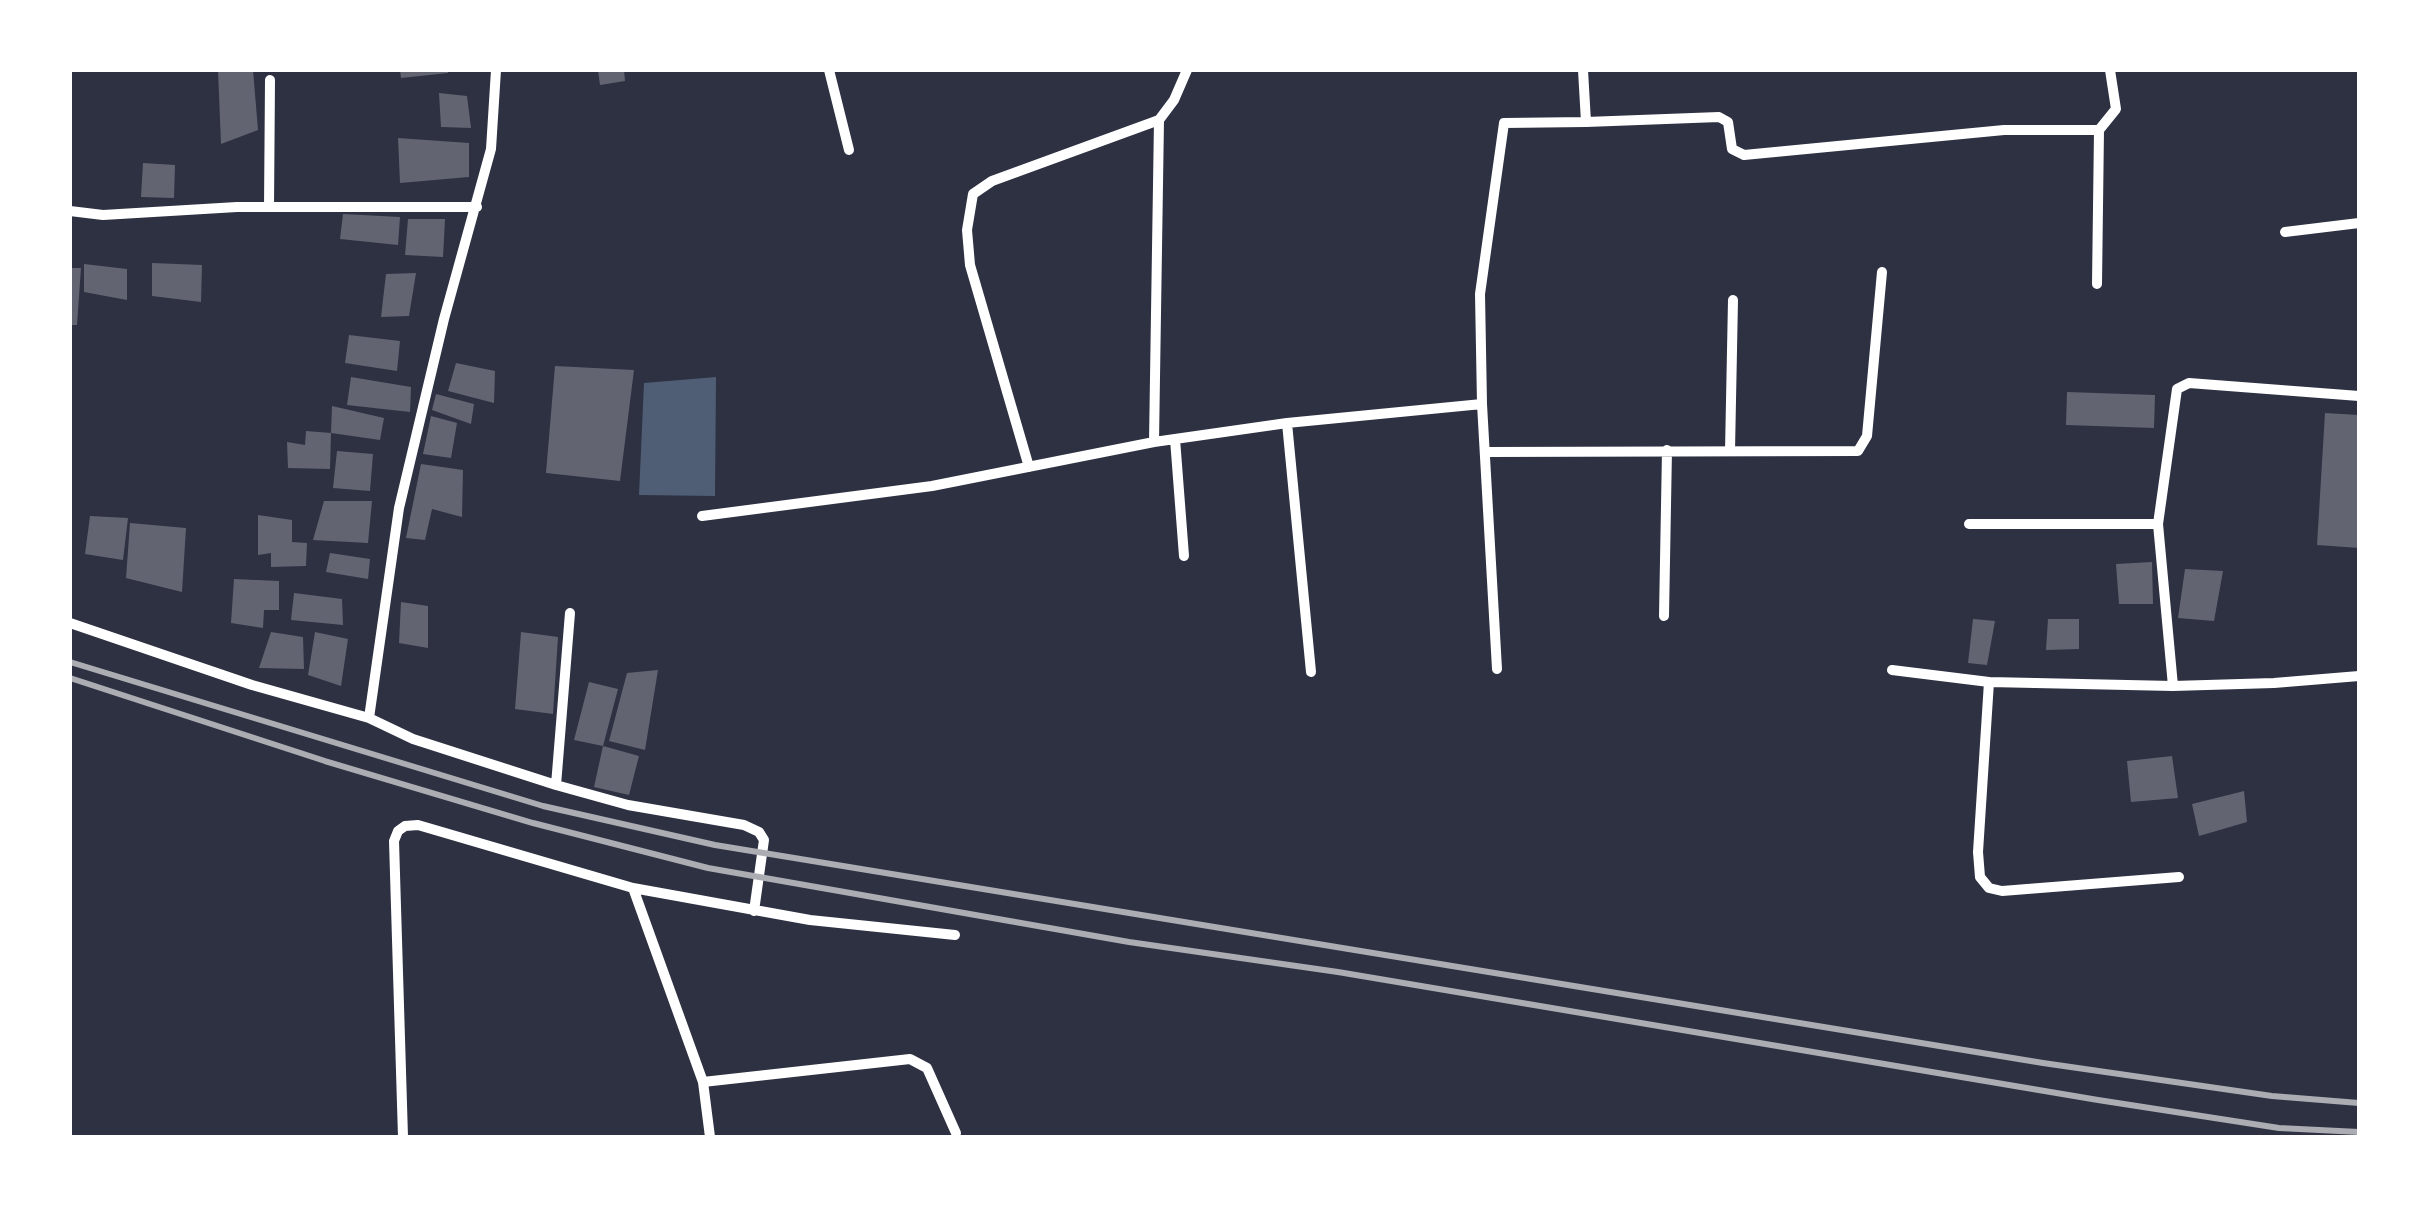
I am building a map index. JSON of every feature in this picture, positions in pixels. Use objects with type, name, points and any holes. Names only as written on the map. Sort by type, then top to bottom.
[{"type":"street","points":[[369,718],[399,508],[444,319],[491,149],[496,70]]},
{"type":"street","points":[[829,70],[849,150]]},
{"type":"street","points":[[1154,442],[1160,120],[1187,70]]},
{"type":"street","points":[[1583,70],[1586,122]]},
{"type":"street","points":[[2096,284],[2098,130],[2116,110],[2110,70]]},
{"type":"street","points":[[269,206],[270,80]]},
{"type":"street","points":[[1497,669],[1480,294],[1504,123],[1719,117],[1728,122],[1732,149],[1744,154],[2004,130],[2098,130]]},
{"type":"street","points":[[1029,467],[970,266],[966,230],[973,194],[992,181],[1160,120]]},
{"type":"street","points":[[70,210],[103,216],[269,206],[477,207]]},
{"type":"street","points":[[2284,232],[2359,223]]},
{"type":"street","points":[[1488,452],[1858,451],[1867,436],[1882,272]]},
{"type":"street","points":[[1730,451],[1733,300]]},
{"type":"street","points":[[2173,686],[2158,524],[2177,390],[2189,383],[2359,396]]},
{"type":"street","points":[[702,516],[932,486],[1154,442],[1287,422],[1482,404]]},
{"type":"street","points":[[1287,422],[1311,672]]},
{"type":"street","points":[[1175,439],[1184,556]]},
{"type":"street","points":[[1664,616],[1667,450]]},
{"type":"street","points":[[1969,524],[2158,524]]},
{"type":"street","points":[[556,785],[570,613]]},
{"type":"street","points":[[70,623],[252,685],[369,718],[413,739],[556,785],[628,806],[744,825],[759,832],[764,840],[754,911]]},
{"type":"street","points":[[1892,670],[1989,682],[2173,686],[2359,676]]},
{"type":"street","points":[[1989,682],[1978,852],[1980,877],[1988,888],[2002,891],[2179,877]]},
{"type":"street","points":[[403,1137],[394,840],[406,826],[418,825],[633,888],[754,911],[955,935]]},
{"type":"street","points":[[633,888],[703,1082],[710,1137]]},
{"type":"street","points":[[703,1082],[910,1059],[926,1068],[956,1133]]},
{"type":"water","points":[[716,377],[715,496],[639,495],[644,383]]},
{"type":"building","points":[[218,70],[253,70],[258,130],[221,144]]},
{"type":"building","points":[[400,70],[448,70],[448,73],[401,78]]},
{"type":"building","points":[[598,70],[624,70],[625,81],[600,85]]},
{"type":"building","points":[[439,93],[467,96],[471,128],[441,127]]},
{"type":"building","points":[[398,138],[469,143],[469,177],[400,183]]},
{"type":"building","points":[[143,163],[175,165],[174,198],[141,197]]},
{"type":"building","points":[[343,214],[400,217],[398,245],[340,239]]},
{"type":"building","points":[[408,219],[445,219],[443,257],[405,255]]},
{"type":"building","points":[[152,263],[202,265],[201,302],[152,296]]},
{"type":"building","points":[[84,264],[127,269],[127,300],[84,292]]},
{"type":"building","points":[[70,268],[81,268],[77,325],[70,325]]},
{"type":"building","points":[[416,273],[409,316],[381,317],[386,274]]},
{"type":"building","points":[[349,335],[400,341],[397,371],[345,363]]},
{"type":"building","points":[[456,363],[495,371],[494,403],[448,391]]},
{"type":"building","points":[[555,366],[634,370],[620,481],[546,473]]},
{"type":"building","points":[[351,377],[411,387],[410,412],[347,405]]},
{"type":"building","points":[[2067,392],[2155,395],[2154,428],[2066,425]]},
{"type":"building","points":[[436,394],[474,404],[471,424],[432,410]]},
{"type":"building","points":[[332,406],[384,418],[380,440],[331,433]]},
{"type":"building","points":[[2325,413],[2359,415],[2359,548],[2317,545]]},
{"type":"building","points":[[431,416],[457,423],[451,458],[423,454]]},
{"type":"building","points":[[306,431],[331,433],[330,469],[288,468],[287,442],[305,445]]},
{"type":"building","points":[[337,451],[373,454],[370,491],[333,488]]},
{"type":"building","points":[[421,464],[463,470],[462,517],[432,509],[425,540],[406,538]]},
{"type":"building","points":[[324,501],[372,501],[368,543],[313,540]]},
{"type":"building","points":[[258,515],[292,520],[292,542],[307,543],[306,566],[271,567],[271,553],[258,555]]},
{"type":"building","points":[[90,516],[128,518],[123,560],[85,554]]},
{"type":"building","points":[[130,523],[186,528],[182,592],[126,578]]},
{"type":"building","points":[[330,553],[370,559],[368,579],[326,572]]},
{"type":"building","points":[[2152,562],[2153,604],[2119,604],[2116,564]]},
{"type":"building","points":[[2185,569],[2223,571],[2214,621],[2178,618]]},
{"type":"building","points":[[234,579],[279,581],[279,610],[264,610],[263,628],[231,623]]},
{"type":"building","points":[[294,593],[342,599],[343,625],[291,620]]},
{"type":"building","points":[[401,602],[428,606],[428,648],[399,643]]},
{"type":"building","points":[[1973,619],[1995,621],[1987,665],[1968,663]]},
{"type":"building","points":[[2048,619],[2079,619],[2079,649],[2046,650]]},
{"type":"building","points":[[271,632],[303,637],[304,669],[259,668]]},
{"type":"building","points":[[315,632],[348,639],[341,686],[308,675]]},
{"type":"building","points":[[521,632],[558,637],[553,714],[515,709]]},
{"type":"building","points":[[658,670],[645,750],[609,741],[627,673]]},
{"type":"building","points":[[589,682],[618,689],[603,746],[574,740]]},
{"type":"building","points":[[603,746],[639,756],[629,795],[594,787]]},
{"type":"building","points":[[2172,756],[2178,798],[2131,802],[2127,761]]},
{"type":"building","points":[[2244,791],[2247,822],[2199,836],[2192,804]]},
{"type":"railway","points":[[70,662],[543,806],[715,845],[2043,1063],[2272,1096],[2359,1103]]},
{"type":"railway","points":[[70,678],[533,823],[708,868],[1129,942],[1338,972],[2098,1100],[2279,1128],[2359,1132]]}]
